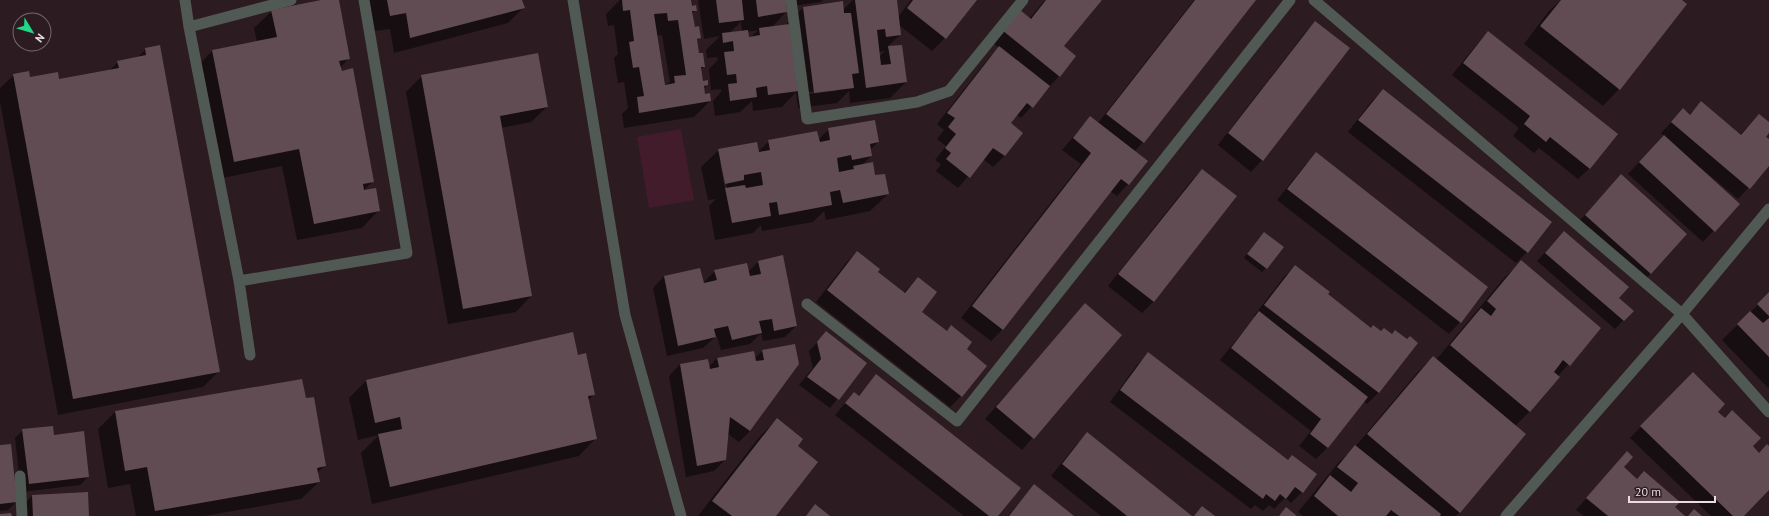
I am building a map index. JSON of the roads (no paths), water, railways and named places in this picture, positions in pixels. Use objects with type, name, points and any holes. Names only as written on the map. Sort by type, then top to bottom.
[{"type":"street","points":[[185,0],[189,27],[240,281],[250,355]]},
{"type":"street","points":[[189,27],[291,0]]},
{"type":"street","points":[[240,281],[407,253],[364,0]]},
{"type":"street","points":[[573,0],[625,315],[682,516]]},
{"type":"street","points":[[791,0],[807,119],[917,102],[949,92],[1023,0]]},
{"type":"street","points":[[807,304],[957,421],[1290,0]]},
{"type":"street","points":[[1314,0],[1682,314],[1769,412]]},
{"type":"street","points":[[1506,516],[1682,314],[1769,209]]},
{"type":"street","points":[[20,476],[22,516]]}]
